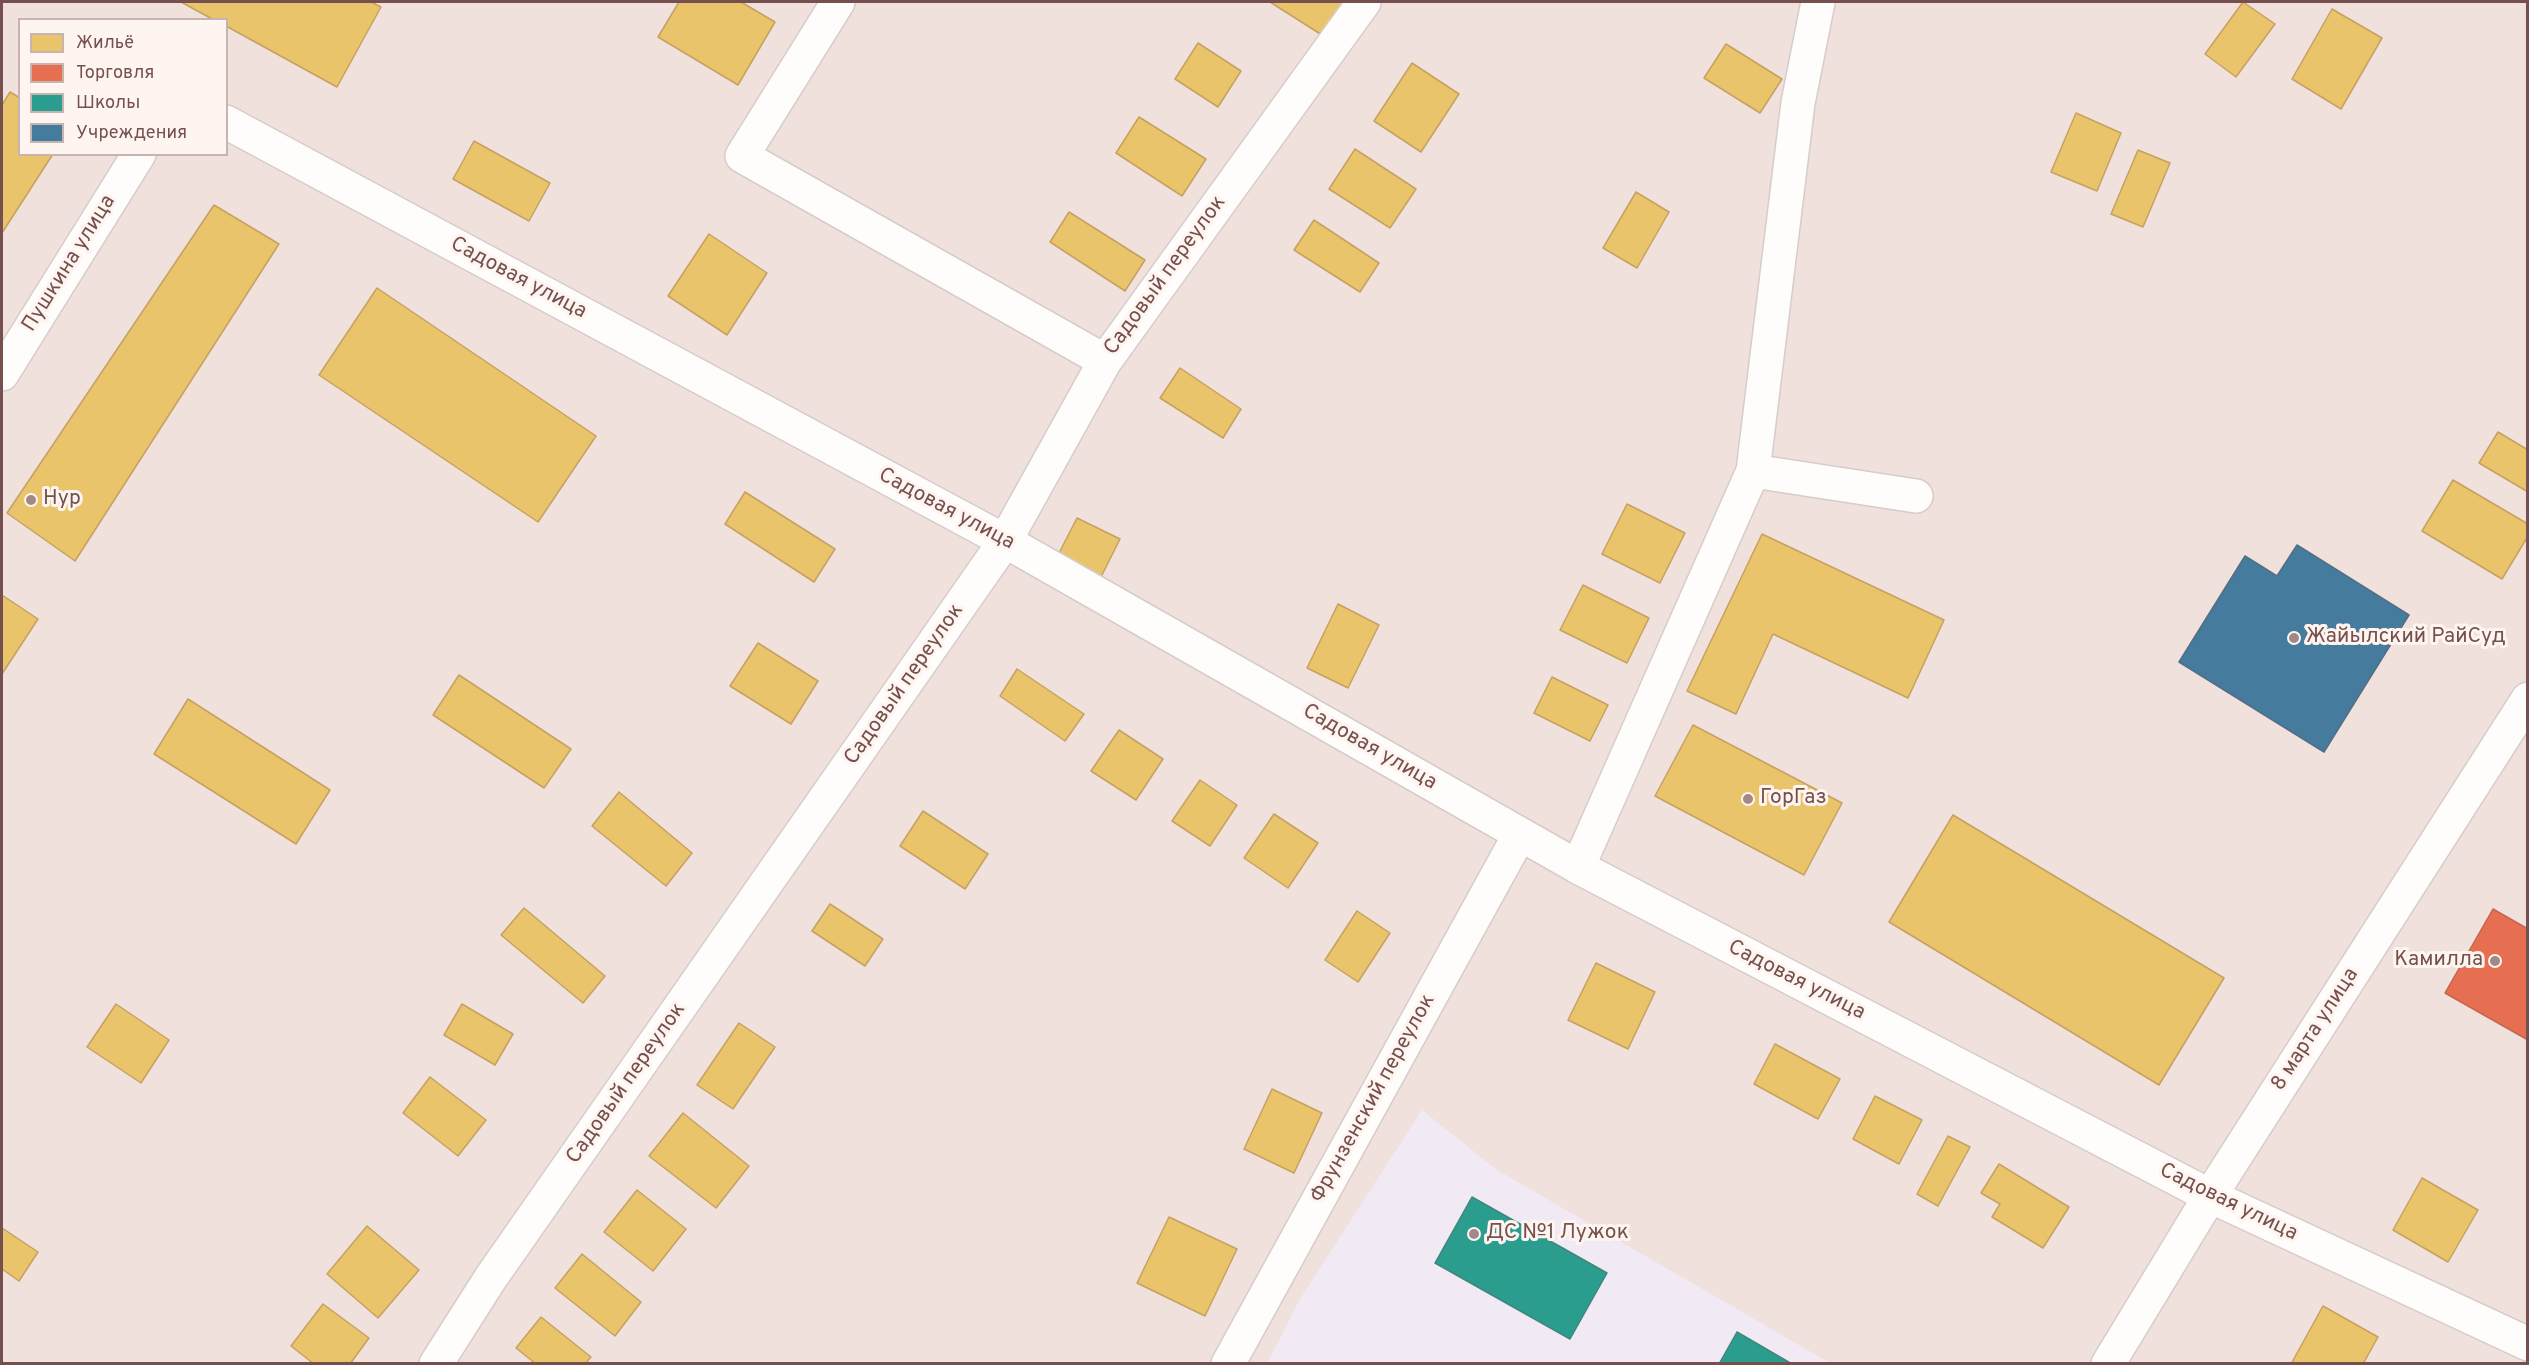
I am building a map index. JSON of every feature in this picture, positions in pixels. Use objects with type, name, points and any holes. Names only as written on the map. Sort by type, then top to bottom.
[{"type":"street","points":[[838,2],[742,156],[1105,361]]},
{"type":"street","name":"Садовый переулок","points":[[436,1364],[490,1279],[1005,541],[1105,361],[1364,2]]},
{"type":"street","points":[[1578,867],[1753,471],[1798,103],[1818,2]]},
{"type":"street","name":"Садовая улица","points":[[228,123],[1005,541],[1578,867],[2210,1196],[2528,1344]]},
{"type":"street","name":"Пушкина улица","points":[[2,374],[138,156]]},
{"type":"street","points":[[1753,471],[1916,496]]},
{"type":"street","name":"8 марта улица","points":[[2108,1364],[2210,1196],[2528,699]]},
{"type":"street","name":"Фрунзенский переулок","points":[[1227,1364],[1520,834]]},
{"type":"shaded area","points":[[2,2],[2527,2],[2527,1363],[2,1363]]},
{"type":"shaded area","name":"ДС №1 Лужок","points":[[1422,1110],[1497,1170],[1830,1363],[1267,1364],[1300,1299]]},
{"type":"building: Жильё","points":[[181,2],[371,2],[381,7],[337,87],[228,27],[228,18],[210,18]]},
{"type":"building: Жильё","points":[[679,2],[741,2],[775,22],[738,85],[658,37]]},
{"type":"building: Жильё","points":[[1270,2],[1348,2],[1325,37]]},
{"type":"building: Жильё","points":[[2243,2],[2275,24],[2236,77],[2205,54]]},
{"type":"building: Жильё","points":[[2332,9],[2382,38],[2341,109],[2292,79]]},
{"type":"building: Жильё","points":[[1198,43],[1241,71],[1218,107],[1175,79]]},
{"type":"building: Жильё","points":[[1726,44],[1782,79],[1760,113],[1704,78]]},
{"type":"building: Жильё","points":[[1412,63],[1459,94],[1421,152],[1374,121]]},
{"type":"building: Жильё","points":[[10,92],[18,97],[18,156],[52,156],[2,233],[2,105]]},
{"type":"building: Жильё","points":[[2076,113],[2121,133],[2097,191],[2051,172]]},
{"type":"building: Жильё","points":[[1139,117],[1206,159],[1182,196],[1116,153]]},
{"type":"building: Жильё","points":[[474,141],[550,183],[529,221],[453,179]]},
{"type":"building: Жильё","points":[[1355,149],[1416,189],[1390,228],[1329,189]]},
{"type":"building: Жильё","points":[[2138,150],[2170,163],[2143,227],[2111,214]]},
{"type":"building: Жильё","points":[[1636,192],[1669,212],[1637,268],[1603,248]]},
{"type":"building: Жильё","points":[[214,205],[279,244],[75,561],[7,513]]},
{"type":"building: Жильё","points":[[1069,212],[1145,260],[1125,291],[1050,242]]},
{"type":"building: Жильё","points":[[1314,220],[1379,263],[1360,292],[1294,250]]},
{"type":"building: Жильё","points":[[709,234],[767,273],[727,335],[668,296]]},
{"type":"building: Жильё","points":[[377,288],[596,436],[538,522],[319,375]]},
{"type":"building: Жильё","points":[[1180,368],[1241,409],[1223,438],[1160,398]]},
{"type":"building: Жильё","points":[[2498,432],[2528,450],[2528,492],[2479,463]]},
{"type":"building: Жильё","points":[[2453,480],[2528,524],[2528,536],[2502,579],[2422,531]]},
{"type":"building: Жильё","points":[[745,492],[835,549],[814,582],[725,524]]},
{"type":"building: Жильё","points":[[1627,504],[1685,533],[1660,583],[1602,554]]},
{"type":"building: Жильё","points":[[1077,518],[1120,539],[1101,577],[1058,555]]},
{"type":"building: Жильё","points":[[1762,534],[1944,620],[1908,698],[1773,634],[1736,714],[1687,691]]},
{"type":"building: Жильё","points":[[1583,585],[1649,618],[1627,663],[1560,630]]},
{"type":"building: Жильё","points":[[2,595],[38,619],[2,674]]},
{"type":"building: Жильё","points":[[1338,604],[1379,625],[1348,688],[1307,668]]},
{"type":"building: Жильё","points":[[758,643],[818,681],[791,724],[730,686]]},
{"type":"building: Жильё","points":[[1017,669],[1084,714],[1065,741],[1000,696]]},
{"type":"building: Жильё","points":[[459,675],[571,749],[544,788],[433,715]]},
{"type":"building: Жильё","points":[[1552,677],[1608,705],[1590,741],[1534,713]]},
{"type":"building: Жильё","points":[[188,699],[330,790],[296,844],[154,754]]},
{"type":"building: Жильё","name":"ГорГаз","points":[[1693,725],[1842,803],[1804,875],[1655,796]]},
{"type":"building: Жильё","points":[[1119,730],[1163,759],[1136,800],[1091,771]]},
{"type":"building: Жильё","points":[[1200,780],[1237,805],[1210,846],[1172,821]]},
{"type":"building: Жильё","points":[[619,792],[692,853],[666,886],[592,826]]},
{"type":"building: Жильё","points":[[923,811],[988,854],[965,889],[900,846]]},
{"type":"building: Жильё","points":[[1274,814],[1318,843],[1288,888],[1244,858]]},
{"type":"building: Жильё","points":[[1953,815],[2224,978],[2159,1085],[1889,922]]},
{"type":"building: Жильё","points":[[830,904],[883,939],[865,966],[812,931]]},
{"type":"building: Жильё","points":[[524,908],[605,976],[583,1003],[501,935]]},
{"type":"building: Жильё","points":[[1357,911],[1390,933],[1358,982],[1325,960]]},
{"type":"building: Жильё","points":[[1596,963],[1655,992],[1628,1049],[1568,1020]]},
{"type":"building: Жильё","points":[[116,1004],[169,1040],[141,1083],[87,1047]]},
{"type":"building: Жильё","points":[[462,1004],[513,1034],[495,1065],[444,1035]]},
{"type":"building: Жильё","points":[[739,1023],[775,1047],[733,1109],[697,1085]]},
{"type":"building: Жильё","points":[[1775,1044],[1840,1079],[1818,1119],[1754,1084]]},
{"type":"building: Жильё","points":[[430,1077],[486,1120],[458,1156],[403,1113]]},
{"type":"building: Жильё","points":[[1272,1089],[1322,1113],[1294,1173],[1244,1149]]},
{"type":"building: Жильё","points":[[1875,1096],[1922,1120],[1899,1164],[1853,1139]]},
{"type":"building: Жильё","points":[[683,1113],[749,1166],[716,1208],[649,1156]]},
{"type":"building: Жильё","points":[[1948,1136],[1970,1147],[1938,1206],[1917,1194]]},
{"type":"building: Жильё","points":[[1999,1164],[2069,1207],[2043,1248],[1992,1217],[2000,1204],[1981,1193]]},
{"type":"building: Жильё","points":[[2422,1178],[2478,1210],[2448,1262],[2393,1230]]},
{"type":"building: Жильё","points":[[637,1190],[686,1229],[653,1271],[604,1232]]},
{"type":"building: Жильё","points":[[1169,1217],[1237,1249],[1205,1316],[1137,1283]]},
{"type":"building: Жильё","points":[[367,1226],[419,1270],[378,1318],[327,1274]]},
{"type":"building: Жильё","points":[[2,1228],[38,1252],[19,1281],[2,1269]]},
{"type":"building: Жильё","points":[[582,1254],[641,1302],[615,1336],[555,1288]]},
{"type":"building: Жильё","points":[[323,1304],[369,1338],[350,1364],[314,1364],[291,1346]]},
{"type":"building: Жильё","points":[[2323,1306],[2378,1337],[2363,1364],[2291,1364]]},
{"type":"building: Жильё","points":[[541,1317],[591,1357],[585,1364],[536,1364],[516,1348]]},
{"type":"building: Торговля","name":"Камилла","points":[[2493,909],[2528,929],[2528,1040],[2445,993]]},
{"type":"building: Школы","points":[[1472,1197],[1607,1273],[1570,1339],[1435,1263]]},
{"type":"building: Школы","points":[[1737,1332],[1792,1364],[1719,1364]]},
{"type":"building: Учреждения","name":"Жайылский РайСуд","points":[[2297,545],[2409,615],[2324,752],[2179,662],[2245,556],[2277,576]]},
{"type":"place","name":"Нур","points":[[31,500]]},
{"type":"place","name":"Жайылский РайСуд","points":[[2294,638]]},
{"type":"place","name":"ГорГаз","points":[[1748,799]]},
{"type":"place","name":"Камилла","points":[[2495,961]]},
{"type":"place","name":"ДС №1 Лужок","points":[[1474,1234]]}]
